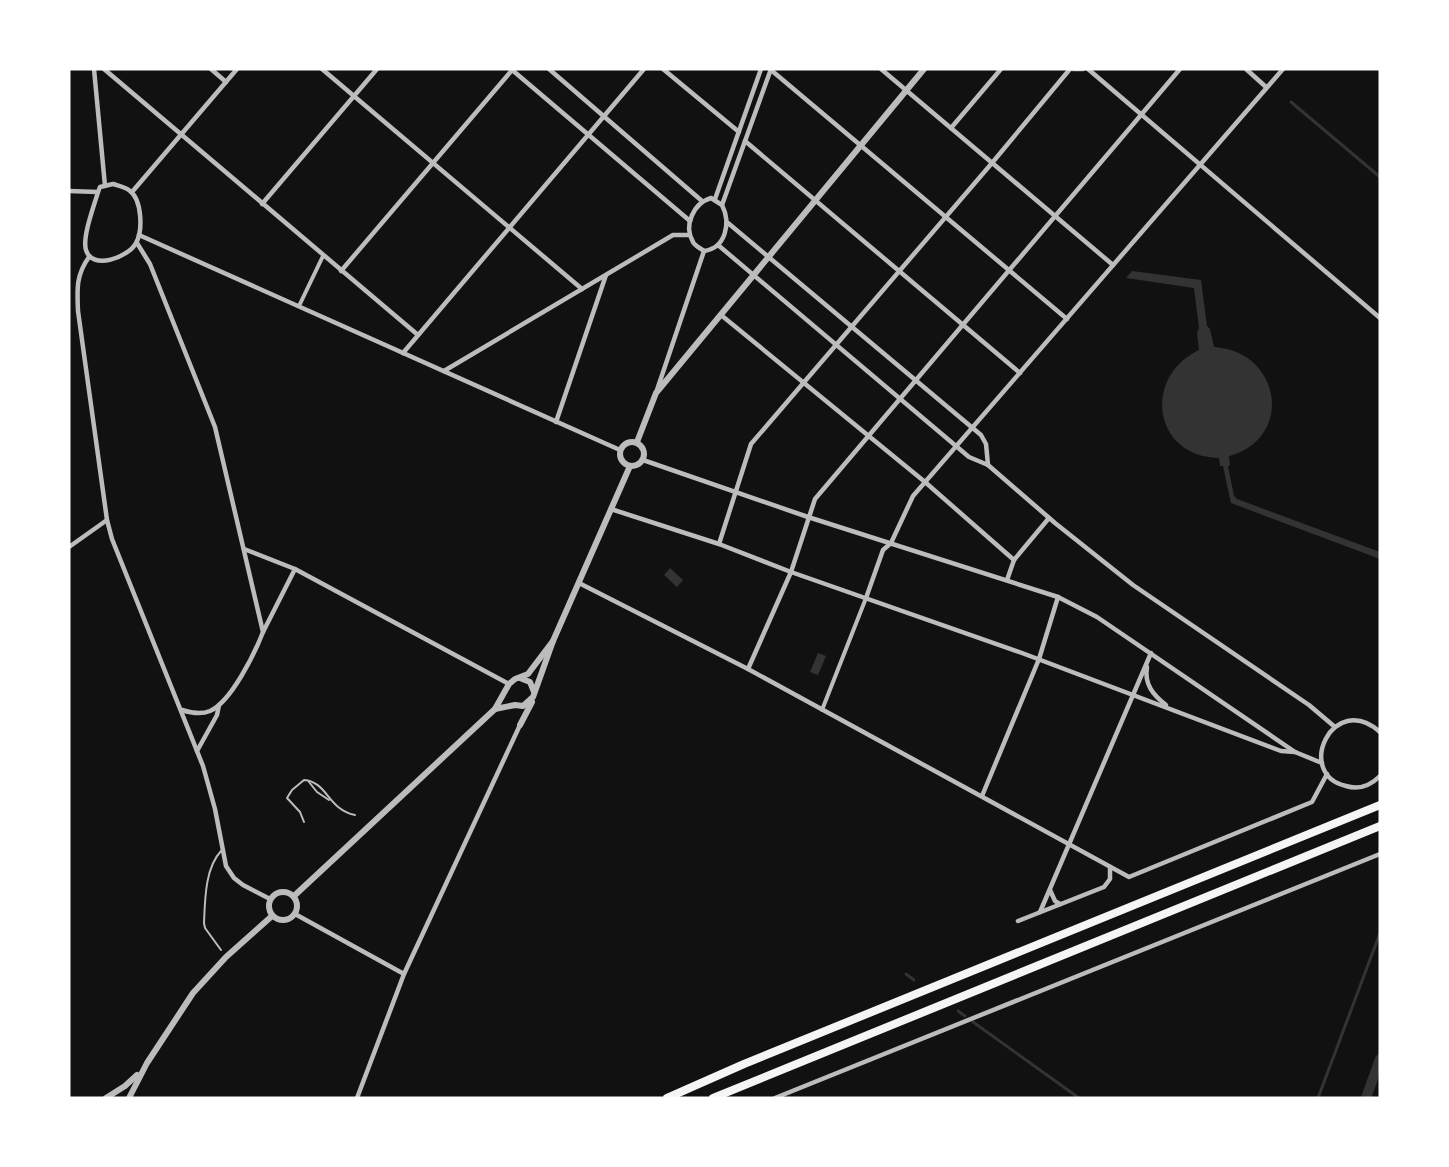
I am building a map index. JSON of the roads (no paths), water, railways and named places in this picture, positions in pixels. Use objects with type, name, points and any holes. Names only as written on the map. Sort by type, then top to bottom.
[{"type":"highway","points":[[667,1098],[744,1064],[1380,805]]},
{"type":"highway","points":[[713,1098],[1380,826]]},
{"type":"street","points":[[94,69],[105,186]]},
{"type":"street","points":[[104,69],[418,335]]},
{"type":"street","points":[[211,69],[226,82]]},
{"type":"street","points":[[132,192],[237,69]]},
{"type":"street","points":[[322,69],[582,289]]},
{"type":"street","points":[[262,204],[377,69]]},
{"type":"street","points":[[341,271],[512,69],[690,221]]},
{"type":"street","points":[[549,69],[702,201]]},
{"type":"street","points":[[403,353],[644,69]]},
{"type":"street","points":[[663,69],[739,132]]},
{"type":"street","points":[[715,199],[761,69]]},
{"type":"street","points":[[881,69],[1113,265]]},
{"type":"street","points":[[656,393],[924,69]]},
{"type":"street","points":[[951,128],[1001,69]]},
{"type":"street","points":[[719,544],[751,444],[1071,69],[1083,69]]},
{"type":"street","points":[[1088,69],[1380,318]]},
{"type":"street","points":[[748,669],[791,572],[815,499],[1180,69]]},
{"type":"street","points":[[1246,69],[1266,87]]},
{"type":"street","points":[[822,710],[883,550],[891,543],[913,496],[1282,69]]},
{"type":"street","points":[[723,205],[715,199],[702,201],[693,212],[690,221],[690,235],[694,244],[704,251],[713,250],[723,239],[728,223],[723,205],[766,85],[774,70],[1067,319]]},
{"type":"street","points":[[745,141],[1020,373]]},
{"type":"street","points":[[113,184],[132,192],[138,206],[139,235],[137,243],[121,256],[98,261],[89,257],[85,249],[86,238],[98,192],[105,186],[113,184]]},
{"type":"street","points":[[69,191],[98,192]]},
{"type":"street","points":[[728,223],[981,435],[986,444],[988,465]]},
{"type":"street","points":[[139,235],[620,450]]},
{"type":"street","points":[[444,371],[673,235],[690,235]]},
{"type":"street","points":[[137,243],[150,264],[215,427],[263,632]]},
{"type":"street","points":[[718,245],[956,447],[969,457],[988,465],[1049,518],[1133,585],[1309,705],[1335,727]]},
{"type":"street","points":[[637,442],[704,251]]},
{"type":"street","points":[[299,306],[323,256]]},
{"type":"street","points":[[89,257],[80,269],[77,288],[78,311],[107,520],[112,539],[182,710],[196,754],[203,766],[215,809],[226,866],[234,878],[270,899]]},
{"type":"street","points":[[556,422],[606,275]]},
{"type":"street","points":[[721,315],[925,482],[1014,560]]},
{"type":"street","points":[[620,450],[628,442],[637,442]]},
{"type":"street","points":[[620,450],[621,461],[630,466],[637,465],[643,460],[644,452],[637,442]]},
{"type":"street","points":[[643,460],[808,517],[1058,597],[1097,617],[1295,752],[1322,763]]},
{"type":"street","points":[[357,1098],[404,974],[534,695],[553,641],[630,466]]},
{"type":"street","points":[[611,509],[719,544],[791,572],[1039,659],[1281,751],[1295,752]]},
{"type":"street","points":[[1007,580],[1014,560],[1049,518]]},
{"type":"street","points":[[69,547],[107,520]]},
{"type":"street","points":[[244,549],[295,569],[508,686]]},
{"type":"street","points":[[182,710],[204,713],[219,705],[237,682],[256,650],[295,569]]},
{"type":"street","points":[[579,583],[748,669],[1129,877],[1312,802],[1327,774]]},
{"type":"street","points":[[982,796],[1039,659],[1058,597]]},
{"type":"street","points":[[294,896],[495,709],[508,686],[528,674],[553,641]]},
{"type":"street","points":[[1040,912],[1150,653]]},
{"type":"street","points":[[1150,653],[1146,672],[1147,683],[1154,695],[1173,710]]},
{"type":"street","points":[[519,678],[531,682],[534,695]]},
{"type":"street","points":[[508,686],[508,699],[517,705],[520,725]]},
{"type":"street","points":[[495,709],[527,704],[534,695]]},
{"type":"street","points":[[196,754],[198,746],[217,715],[219,705]]},
{"type":"street","points":[[1380,732],[1364,722],[1344,722],[1335,727],[1323,743],[1322,763],[1327,774],[1350,788],[1368,785],[1380,776]]},
{"type":"street","points":[[776,1098],[1380,854]]},
{"type":"street","points":[[1018,921],[1104,887],[1110,879],[1110,867]]},
{"type":"street","points":[[1050,890],[1055,901],[1060,905]]},
{"type":"street","points":[[284,892],[294,896],[298,915],[284,921],[272,916],[268,905],[270,899],[284,892]]},
{"type":"street","points":[[298,915],[404,974]]},
{"type":"street","points":[[129,1098],[147,1063],[193,993],[226,957],[272,916]]},
{"type":"street","points":[[106,1098],[125,1086],[147,1063]]},
{"type":"lane","points":[[304,822],[300,812],[287,798],[301,782],[308,780],[321,787],[329,800]]},
{"type":"lane","points":[[308,780],[317,792],[344,813],[355,815]]},
{"type":"lane","points":[[220,950],[204,923],[208,882],[214,859],[222,850]]},
{"type":"waterway","points":[[1291,102],[1380,177]]},
{"type":"waterway","points":[[1318,1098],[1380,933]]},
{"type":"waterway","points":[[906,974],[914,980]]},
{"type":"waterway","points":[[958,1011],[965,1016]]},
{"type":"waterway","points":[[973,1022],[1079,1098]]},
{"type":"waterway","points":[[1366,1098],[1380,1059]]}]
